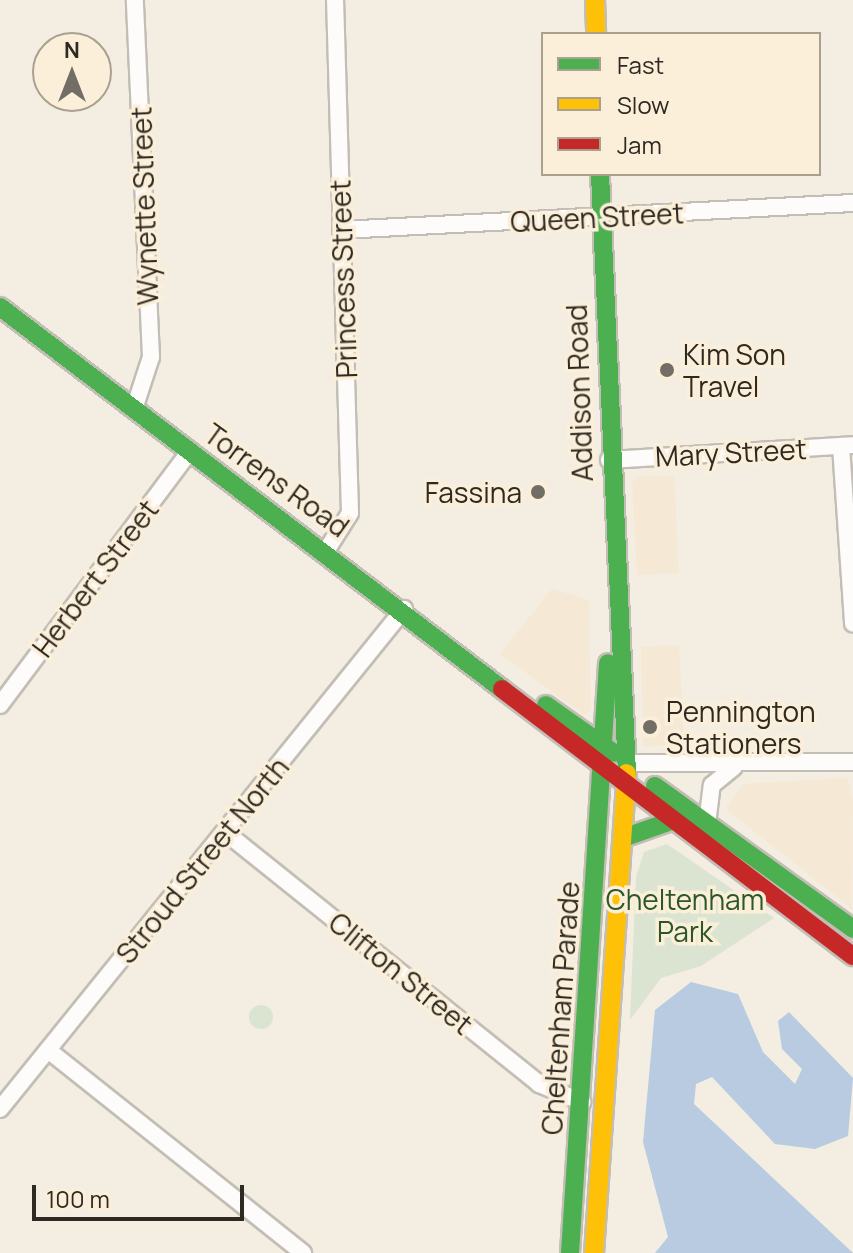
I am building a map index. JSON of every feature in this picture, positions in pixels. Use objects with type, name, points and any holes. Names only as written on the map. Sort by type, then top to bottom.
[{"type":"main road","points":[[595,0],[596,32]]},
{"type":"main road","name":"Addison Road","points":[[600,176],[615,609],[603,767]]},
{"type":"main road","name":"Torrens Road","points":[[0,307],[521,697],[603,767],[853,956]]},
{"type":"main road","name":"Addison Road","points":[[615,609],[623,632],[628,785]]},
{"type":"main road","name":"Torrens Road","points":[[521,697],[540,701],[606,746],[707,824],[853,929]]},
{"type":"main road","name":"Cheltenham Parade","points":[[570,1253],[603,767]]},
{"type":"main road","name":"Cheltenham Parade","points":[[594,1253],[628,785]]},
{"type":"main road","points":[[623,838],[674,820]]},
{"type":"street","name":"Wynette Street","points":[[134,409],[151,357],[135,0]]},
{"type":"street","name":"Princess Street","points":[[326,551],[350,513],[335,0]]},
{"type":"street","name":"Queen Street","points":[[341,230],[853,203]]},
{"type":"street","name":"Mary Street","points":[[609,460],[847,445]]},
{"type":"street","points":[[847,445],[853,624]]},
{"type":"street","name":"Herbert Street","points":[[0,705],[190,451]]},
{"type":"street","name":"Stroud Street North","points":[[0,1109],[404,609]]},
{"type":"street","points":[[628,763],[734,767],[853,762]]},
{"type":"street","points":[[707,824],[712,785],[734,767]]},
{"type":"street","name":"Clifton Street","points":[[225,832],[539,1084],[582,1102]]},
{"type":"street","points":[[48,1050],[303,1253]]},
{"type":"shaded area","points":[[639,476],[674,476],[679,573],[637,575],[632,482]]},
{"type":"shaded area","points":[[552,589],[589,600],[591,710],[584,715],[500,654]]},
{"type":"shaded area","points":[[679,645],[684,744],[643,747],[641,647]]},
{"type":"shaded area","points":[[847,778],[853,801],[852,909],[726,809],[743,784]]},
{"type":"green space","name":"Cheltenham Park","points":[[667,844],[774,918],[701,966],[661,978],[630,1020],[636,877],[644,852]]},
{"type":"green space","points":[[261,1005],[270,1008],[273,1017],[270,1026],[261,1029],[252,1026],[249,1017],[252,1008]]},
{"type":"water","points":[[691,982],[738,994],[763,1052],[795,1084],[802,1069],[782,1049],[778,1021],[789,1012],[853,1078],[848,1136],[815,1149],[775,1144],[712,1077],[696,1084],[694,1104],[853,1253],[655,1253],[668,1237],[643,1142],[655,1010]]},
{"type":"traffic: fast","points":[[600,176],[627,773]]},
{"type":"traffic: fast","points":[[0,307],[502,689]]},
{"type":"traffic: fast","points":[[570,1253],[608,663]]},
{"type":"traffic: fast","points":[[546,705],[614,753]]},
{"type":"traffic: fast","points":[[655,786],[853,929]]},
{"type":"traffic: fast","points":[[623,838],[674,820]]},
{"type":"traffic: slow","points":[[595,0],[596,32]]},
{"type":"traffic: slow","points":[[594,1253],[627,773]]},
{"type":"traffic: jam","points":[[502,689],[853,956]]},
{"type":"place","name":"Kim Son Travel","points":[[667,370]]},
{"type":"place","name":"Fassina","points":[[538,492]]},
{"type":"place","name":"Pennington Stationers","points":[[650,727]]}]
